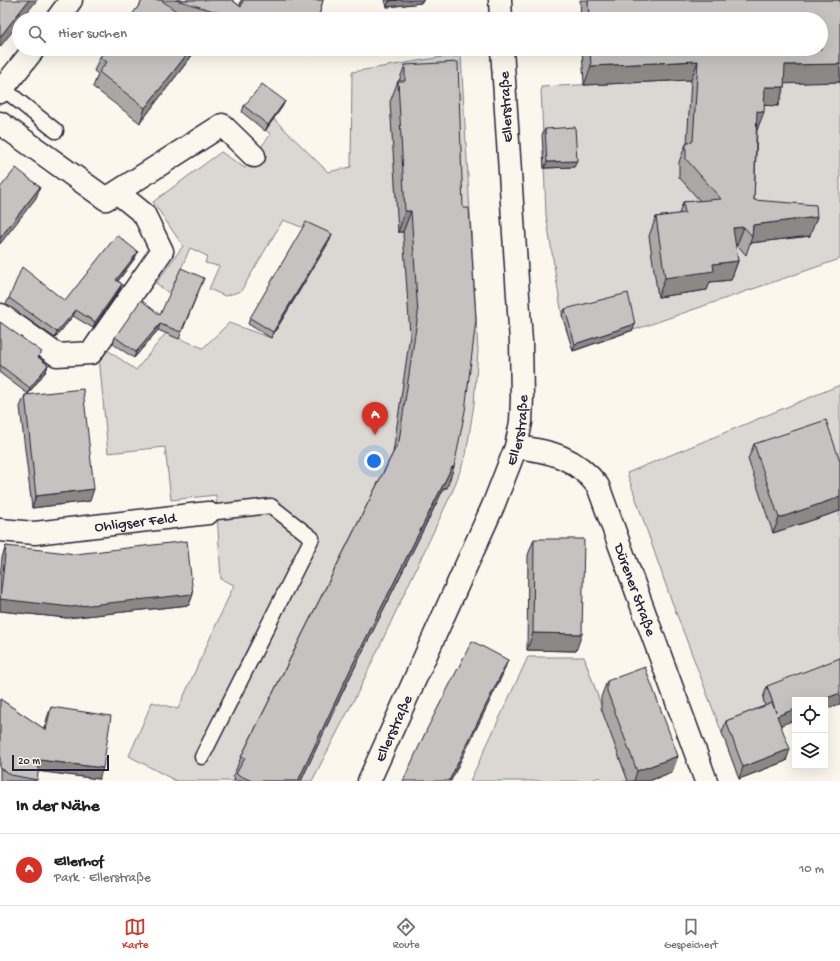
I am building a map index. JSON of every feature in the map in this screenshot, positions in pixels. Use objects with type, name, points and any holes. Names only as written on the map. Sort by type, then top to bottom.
[{"type":"street","points":[[62,12],[71,0]]},
{"type":"street","points":[[500,0],[501,12]]},
{"type":"street","points":[[1,89],[28,56]]},
{"type":"street","name":"Ellerstraße","points":[[369,781],[493,506],[516,446],[522,397],[521,342],[502,56]]},
{"type":"street","points":[[0,123],[106,199],[118,193],[222,125],[254,156]]},
{"type":"street","points":[[1,315],[57,355],[91,353],[162,251],[144,214],[118,193]]},
{"type":"street","name":"Dürener Straße","points":[[516,446],[540,450],[563,457],[575,463],[590,476],[598,486],[706,781]]},
{"type":"street","name":"Ohligser Feld","points":[[0,530],[34,533],[208,513]]},
{"type":"lane","points":[[1,89],[56,131]]},
{"type":"lane","name":"Ohligser Feld","points":[[202,757],[312,538],[271,506],[208,513]]},
{"type":"shaded area","points":[[461,56],[478,351],[474,404],[466,455],[453,490],[359,690],[312,781],[176,781],[129,756],[152,702],[178,709],[234,585],[221,579],[216,495],[171,500],[165,447],[108,453],[99,357],[106,349],[136,370],[166,333],[203,348],[229,323],[271,338],[304,228],[283,220],[241,291],[225,296],[209,289],[219,266],[205,263],[207,256],[190,248],[170,294],[156,283],[183,246],[153,202],[221,152],[245,168],[271,134],[265,130],[274,119],[328,172],[351,167],[352,72],[442,57]]},
{"type":"shaded area","points":[[840,71],[840,259],[573,351],[562,315],[546,215],[541,87]]},
{"type":"shaded area","points":[[840,385],[840,668],[763,698],[768,715],[722,733],[669,594],[627,473]]},
{"type":"shaded area","points":[[528,657],[584,657],[628,781],[602,781],[600,777],[589,781],[470,781]]},
{"type":"building","points":[[0,0],[29,0],[20,12],[12,12],[12,22],[0,37]]},
{"type":"building","points":[[143,0],[161,0],[177,12],[134,12]]},
{"type":"building","points":[[176,0],[232,0],[241,7],[243,0],[323,0],[320,12],[217,12]]},
{"type":"building","points":[[588,0],[840,0],[840,64],[785,65],[784,87],[765,87],[764,112],[757,111],[754,200],[816,205],[817,217],[753,225],[752,236],[744,227],[733,228],[738,261],[713,264],[714,271],[665,278],[656,217],[685,213],[683,202],[721,199],[686,159],[686,144],[693,141],[698,61],[591,66],[590,56],[828,56],[828,12],[589,12]]},
{"type":"building","points":[[186,56],[145,108],[99,72],[107,62],[100,57]]},
{"type":"building","points":[[458,62],[463,208],[469,208],[476,320],[465,411],[454,467],[452,467],[352,666],[298,781],[252,781],[236,774],[245,758],[241,757],[399,441],[418,314],[411,211],[405,211],[398,81],[405,81],[405,65]]},
{"type":"building","points":[[262,84],[285,101],[268,125],[244,106]]},
{"type":"building","points":[[575,127],[577,161],[547,162],[545,129]]},
{"type":"building","points":[[16,168],[40,187],[0,238],[0,188]]},
{"type":"building","points":[[306,222],[332,234],[273,332],[250,318]]},
{"type":"building","points":[[117,235],[138,252],[116,280],[122,284],[95,322],[76,310],[57,332],[9,298],[22,267],[65,301]]},
{"type":"building","points":[[181,268],[204,278],[181,332],[160,324],[136,352],[115,337],[141,300],[160,315]]},
{"type":"building","points":[[628,293],[635,324],[575,344],[565,309]]},
{"type":"building","points":[[0,322],[42,352],[38,357],[48,365],[30,388],[0,365]]},
{"type":"building","points":[[83,389],[94,489],[36,496],[25,395]]},
{"type":"building","points":[[826,420],[840,461],[840,497],[779,518],[754,444]]},
{"type":"building","points":[[534,539],[584,539],[582,634],[533,633]]},
{"type":"building","points":[[187,541],[193,594],[71,607],[0,599],[6,546],[76,554]]},
{"type":"building","points":[[472,641],[508,660],[449,781],[403,781],[427,729]]},
{"type":"building","points":[[840,658],[840,693],[828,698],[792,697],[792,710],[777,716],[790,749],[743,767],[726,721],[772,703],[776,712],[767,686]]},
{"type":"building","points":[[645,667],[678,756],[637,771],[607,691],[607,681]]},
{"type":"building","points":[[0,699],[46,730],[51,707],[111,716],[103,768],[40,760],[37,780],[11,775],[0,768]]},
{"type":"place","name":"Ellerhof","points":[[375,435]]}]
